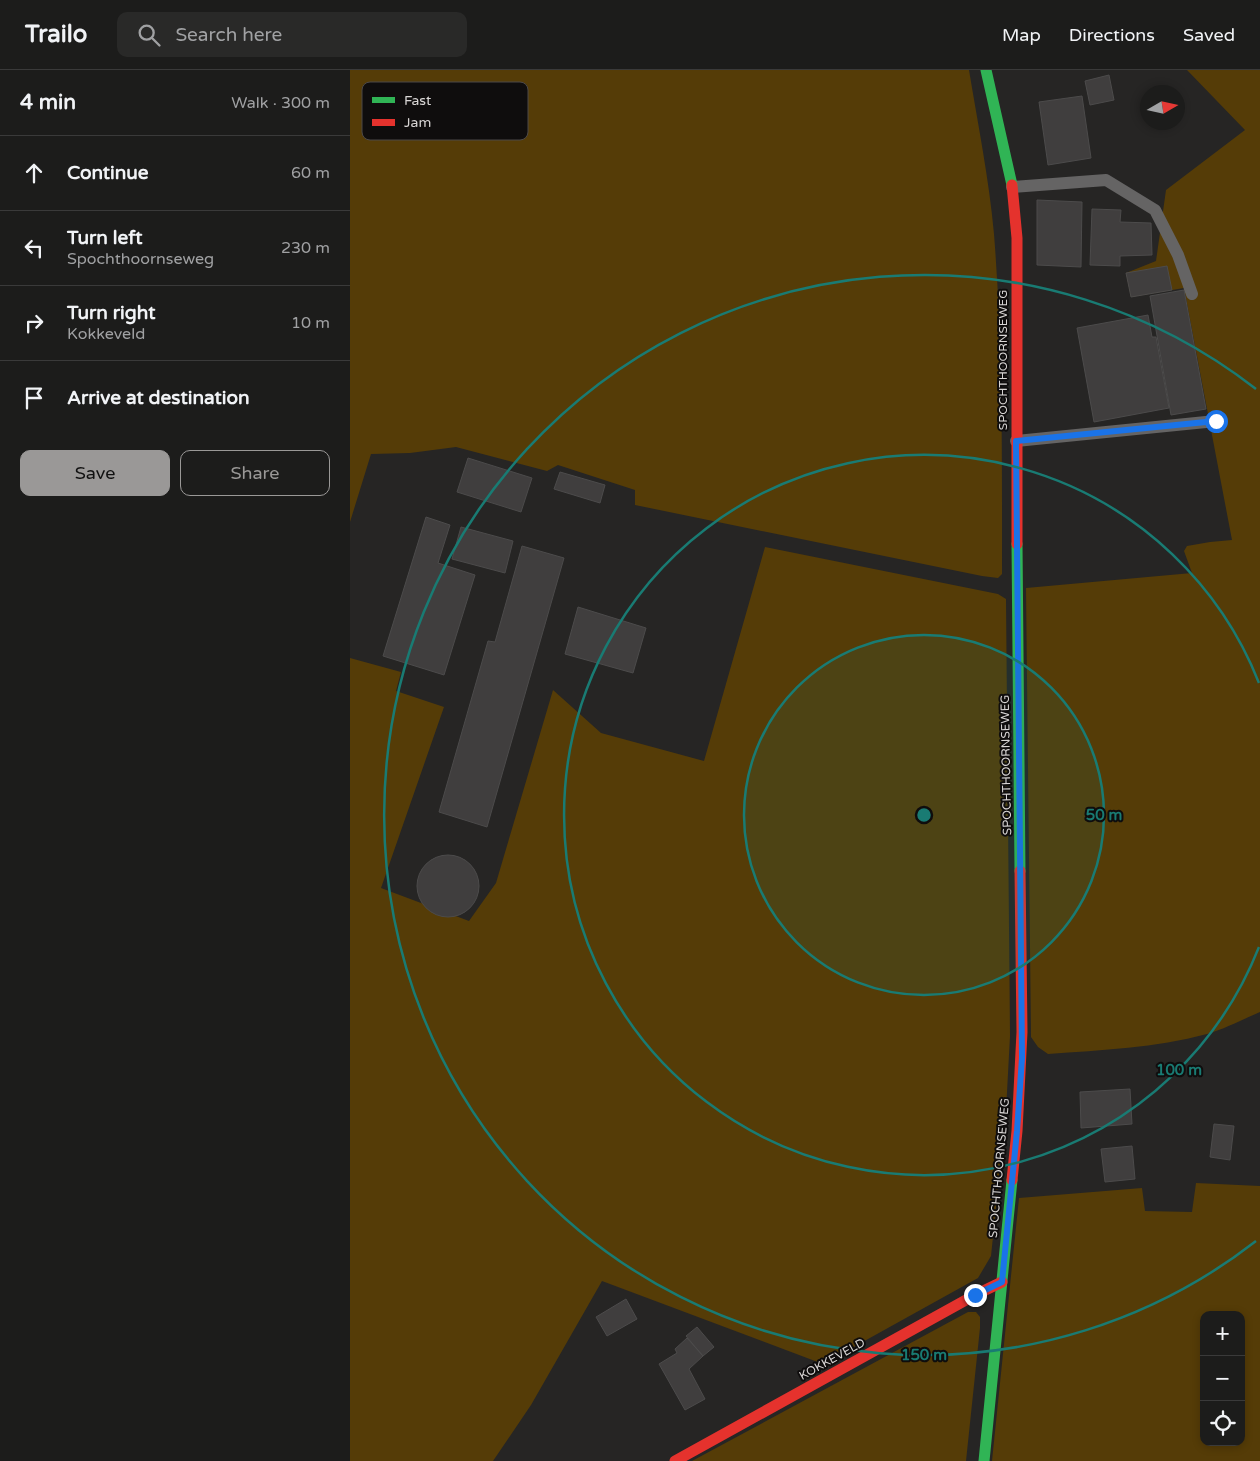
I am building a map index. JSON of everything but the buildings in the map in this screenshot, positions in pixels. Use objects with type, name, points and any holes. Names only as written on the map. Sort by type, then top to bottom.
[{"type":"street","name":"SPOCHTHOORNSEWEG","points":[[984,1461],[1017,1131],[1022,1058],[1016,441],[1017,238],[1012,187],[986,70]]},
{"type":"street","name":"KOKKEVELD","points":[[675,1461],[1002,1282]]},
{"type":"lane","points":[[1012,187],[1106,180],[1154,210],[1178,255],[1192,294]]},
{"type":"lane","points":[[1016,441],[1216,421]]},
{"type":"shaded area","points":[[350,70],[969,70],[989,193],[997,276],[1001,404],[1002,574],[998,578],[635,505],[635,490],[558,465],[547,471],[456,447],[410,453],[371,454],[350,522]]},
{"type":"shaded area","points":[[1187,70],[1260,70],[1260,1012],[1207,1034],[1187,1039],[1128,1048],[1048,1054],[1038,1047],[1031,1037],[1026,588],[1192,573],[1184,551],[1187,546],[1232,540],[1184,288],[1131,297],[1126,273],[1156,261],[1166,190],[1245,130]]},
{"type":"shaded area","points":[[765,547],[998,594],[1006,599],[1010,1036],[1006,1111],[991,1256],[978,1278],[823,1364],[602,1281],[531,1405],[493,1461],[350,1461],[350,658],[401,672],[396,691],[444,707],[381,888],[469,921],[496,883],[553,690],[601,733],[704,761]]},
{"type":"shaded area","points":[[1196,1183],[1260,1186],[1260,1461],[992,1461],[1019,1198],[1142,1188],[1145,1211],[1192,1212]]},
{"type":"shaded area","points":[[968,1312],[976,1312],[980,1317],[980,1328],[966,1461],[692,1461]]},
{"type":"traffic: fast","points":[[986,70],[1012,185]]},
{"type":"traffic: fast","points":[[1017,544],[1020,871]]},
{"type":"traffic: fast","points":[[984,1461],[1012,1180]]},
{"type":"traffic: jam","points":[[1012,185],[1017,238],[1017,544]]},
{"type":"traffic: jam","points":[[1012,1180],[1017,1131],[1022,1032],[1020,871]]},
{"type":"traffic: jam","points":[[675,1461],[975,1295],[1002,1282]]},
{"type":"route","points":[[975,1295],[1002,1282],[1017,1131],[1022,1058],[1016,441],[1216,421]]}]
